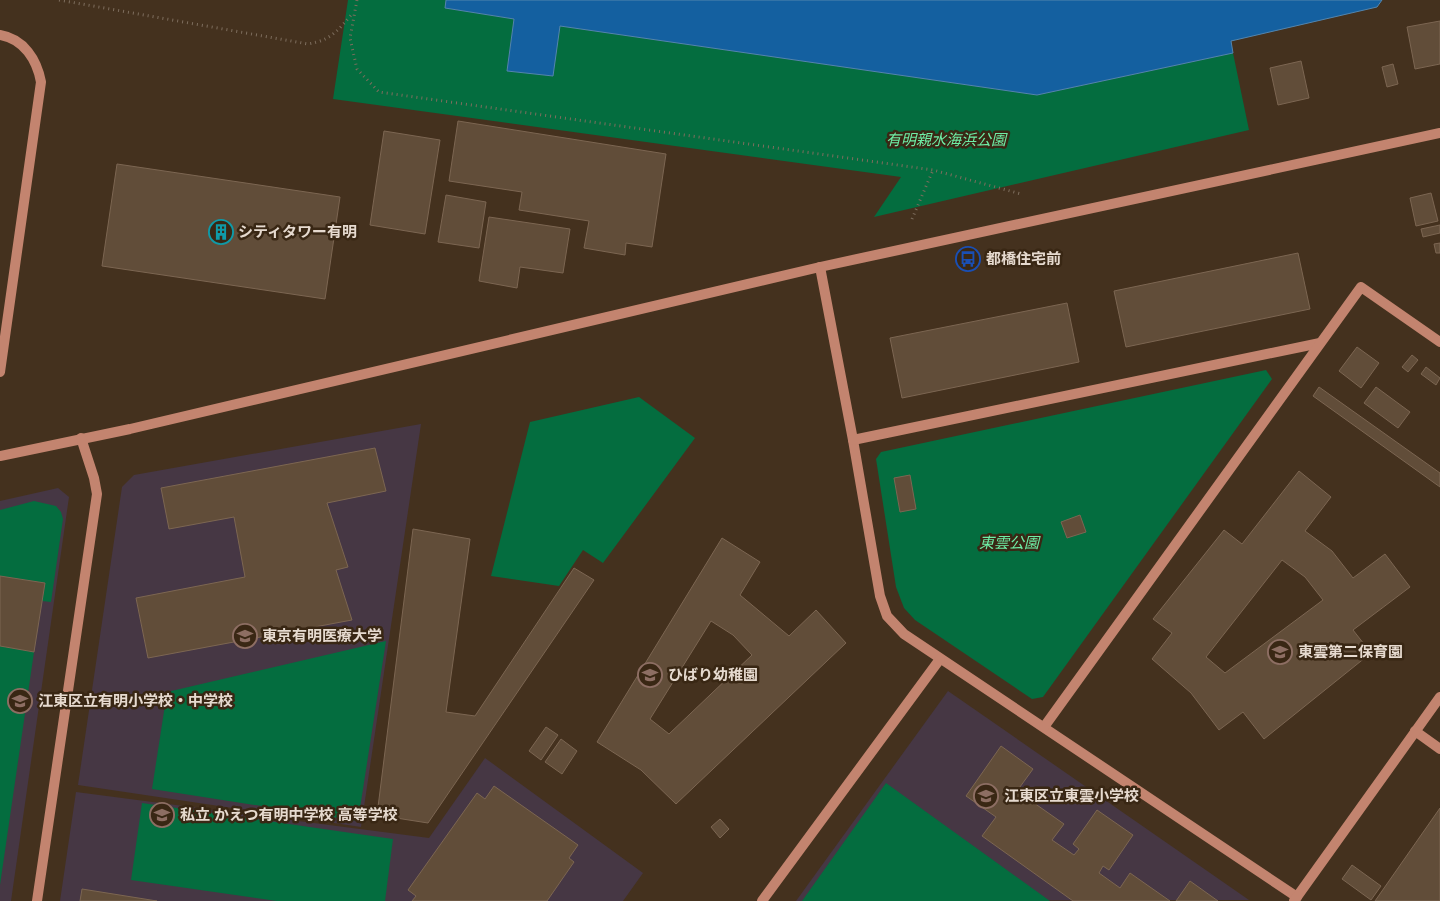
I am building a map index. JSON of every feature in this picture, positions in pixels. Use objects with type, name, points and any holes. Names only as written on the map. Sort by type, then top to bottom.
[{"type":"street","points":[[0,35],[6,36],[27,48],[38,67],[41,82],[0,372]]},
{"type":"street","points":[[0,456],[130,429],[820,267],[1440,134]]},
{"type":"street","points":[[820,267],[883,606],[894,626],[940,659],[1044,727],[1295,899],[1440,697]]},
{"type":"street","points":[[1044,727],[1361,287],[1440,342]]},
{"type":"street","points":[[853,440],[1320,343]]},
{"type":"street","points":[[37,901],[97,494],[82,438]]},
{"type":"street","points":[[762,901],[940,659]]},
{"type":"street","points":[[1415,732],[1440,749]]},
{"type":"path","points":[[60,0],[308,44],[322,42],[336,32],[354,12]]},
{"type":"path","points":[[357,0],[350,38],[356,69],[378,92],[933,170],[1021,194]]},
{"type":"path","points":[[912,220],[933,170]]},
{"type":"shaded area","name":"東京有明医療大学","points":[[421,424],[361,827],[78,785],[122,487],[134,475]]},
{"type":"shaded area","name":"江東区立有明小学校・中学校","points":[[58,488],[69,497],[11,901],[0,901],[0,501]]},
{"type":"shaded area","name":"江東区立東雲小学校","points":[[948,691],[1249,900],[796,901]]},
{"type":"shaded area","name":"私立 かえつ有明中学校 高等学校","points":[[485,758],[643,873],[623,901],[60,901],[76,792],[429,838]]},
{"type":"green space","name":"有明親水海浜公園","points":[[348,0],[446,0],[445,8],[514,19],[507,70],[552,76],[560,26],[1037,95],[1233,53],[1249,130],[874,217],[901,177],[333,99]]},
{"type":"green space","name":"東雲公園","points":[[1266,370],[1272,379],[1043,697],[1032,699],[915,620],[904,608],[896,587],[876,459],[881,452]]},
{"type":"green space","points":[[639,397],[695,438],[603,563],[583,550],[559,586],[491,576],[530,422]]},
{"type":"green space","points":[[34,501],[56,506],[61,512],[63,519],[51,602],[42,601],[45,583],[0,576],[0,510]]},
{"type":"green space","points":[[386,641],[358,821],[152,789],[167,692]]},
{"type":"green space","points":[[0,646],[34,652],[0,885]]},
{"type":"green space","points":[[886,783],[1050,901],[802,901]]},
{"type":"green space","points":[[142,803],[393,839],[385,901],[277,901],[131,880]]},
{"type":"water","points":[[446,0],[1382,0],[1377,7],[1231,41],[1233,53],[1037,95],[560,26],[553,76],[507,71],[514,19],[445,8]]},
{"type":"building","points":[[1440,21],[1440,64],[1415,69],[1407,27]]},
{"type":"building","points":[[1301,61],[1309,98],[1278,105],[1270,68]]},
{"type":"building","points":[[1393,64],[1398,84],[1387,87],[1382,67]]},
{"type":"building","points":[[458,121],[666,154],[652,247],[626,243],[625,255],[584,248],[589,221],[519,210],[522,192],[449,181]]},
{"type":"building","points":[[384,131],[440,140],[425,234],[370,225]]},
{"type":"building","name":"シティタワー有明","points":[[117,164],[340,197],[325,299],[102,266]]},
{"type":"building","points":[[1431,193],[1438,221],[1416,226],[1410,198]]},
{"type":"building","points":[[446,195],[486,202],[479,248],[438,242]]},
{"type":"building","points":[[489,217],[570,229],[563,273],[520,267],[517,288],[479,281]]},
{"type":"building","points":[[1440,225],[1440,233],[1423,237],[1421,229]]},
{"type":"building","points":[[1440,243],[1440,253],[1436,253],[1434,244]]},
{"type":"building","points":[[1298,253],[1310,309],[1126,347],[1114,291]]},
{"type":"building","points":[[1067,303],[1079,362],[902,398],[890,338]]},
{"type":"building","points":[[1357,347],[1379,363],[1361,388],[1339,371]]},
{"type":"building","points":[[1412,355],[1418,360],[1408,372],[1402,367]]},
{"type":"building","points":[[1426,367],[1440,378],[1436,385],[1421,374]]},
{"type":"building","points":[[1319,387],[1440,473],[1440,487],[1313,396]]},
{"type":"building","points":[[1376,387],[1410,412],[1398,428],[1364,403]]},
{"type":"building","points":[[375,448],[386,491],[327,503],[348,567],[336,570],[352,620],[148,658],[136,598],[245,577],[234,517],[169,529],[161,488]]},
{"type":"building","points":[[1299,471],[1331,497],[1305,531],[1332,551],[1353,578],[1385,554],[1410,587],[1353,630],[1371,653],[1264,739],[1243,712],[1219,730],[1191,693],[1152,659],[1172,633],[1153,619],[1224,530],[1242,544]],"holes":[[[1282,560],[1305,577],[1323,600],[1225,673],[1206,657]]]},
{"type":"building","points":[[910,475],[916,509],[900,512],[894,478]]},
{"type":"building","points":[[1080,515],[1086,532],[1067,538],[1061,522]]},
{"type":"building","points":[[413,529],[470,539],[446,712],[475,716],[574,568],[594,580],[428,823],[377,815]]},
{"type":"building","points":[[722,538],[760,562],[740,595],[789,636],[816,610],[846,643],[676,804],[641,770],[597,742]],"holes":[[[711,621],[733,635],[752,655],[669,734],[650,719]]]},
{"type":"building","points":[[0,576],[45,583],[34,652],[0,646]]},
{"type":"building","points":[[546,727],[558,735],[541,760],[529,751]]},
{"type":"building","points":[[561,739],[577,751],[562,774],[545,762]]},
{"type":"building","points":[[1001,746],[1033,769],[1017,791],[1064,824],[1052,840],[1074,855],[1079,849],[1073,844],[1097,810],[1133,835],[1109,870],[1103,866],[1099,873],[1120,888],[1130,873],[1170,901],[1073,901],[982,836],[996,817],[966,796]]},
{"type":"building","points":[[494,786],[578,845],[569,858],[574,862],[547,901],[412,901],[416,896],[408,890],[477,793],[485,799]]},
{"type":"building","points":[[1440,808],[1440,901],[1375,901]]},
{"type":"building","points":[[720,819],[729,829],[720,838],[711,827]]},
{"type":"building","points":[[1352,865],[1381,886],[1371,900],[1342,879]]},
{"type":"building","points":[[1190,881],[1218,901],[1176,901]]},
{"type":"building","points":[[82,889],[157,901],[80,901]]},
{"type":"place","name":"シティタワー有明","points":[[221,232]]},
{"type":"place","name":"都橋住宅前","points":[[968,259]]},
{"type":"place","name":"東京有明医療大学","points":[[245,636]]},
{"type":"place","name":"東雲第二保育園","points":[[1280,652]]},
{"type":"place","name":"ひばり幼稚園","points":[[650,675]]},
{"type":"place","name":"江東区立有明小学校・中学校","points":[[20,701]]},
{"type":"place","name":"江東区立東雲小学校","points":[[986,796]]},
{"type":"place","name":"私立 かえつ有明中学校 高等学校","points":[[162,815]]}]
